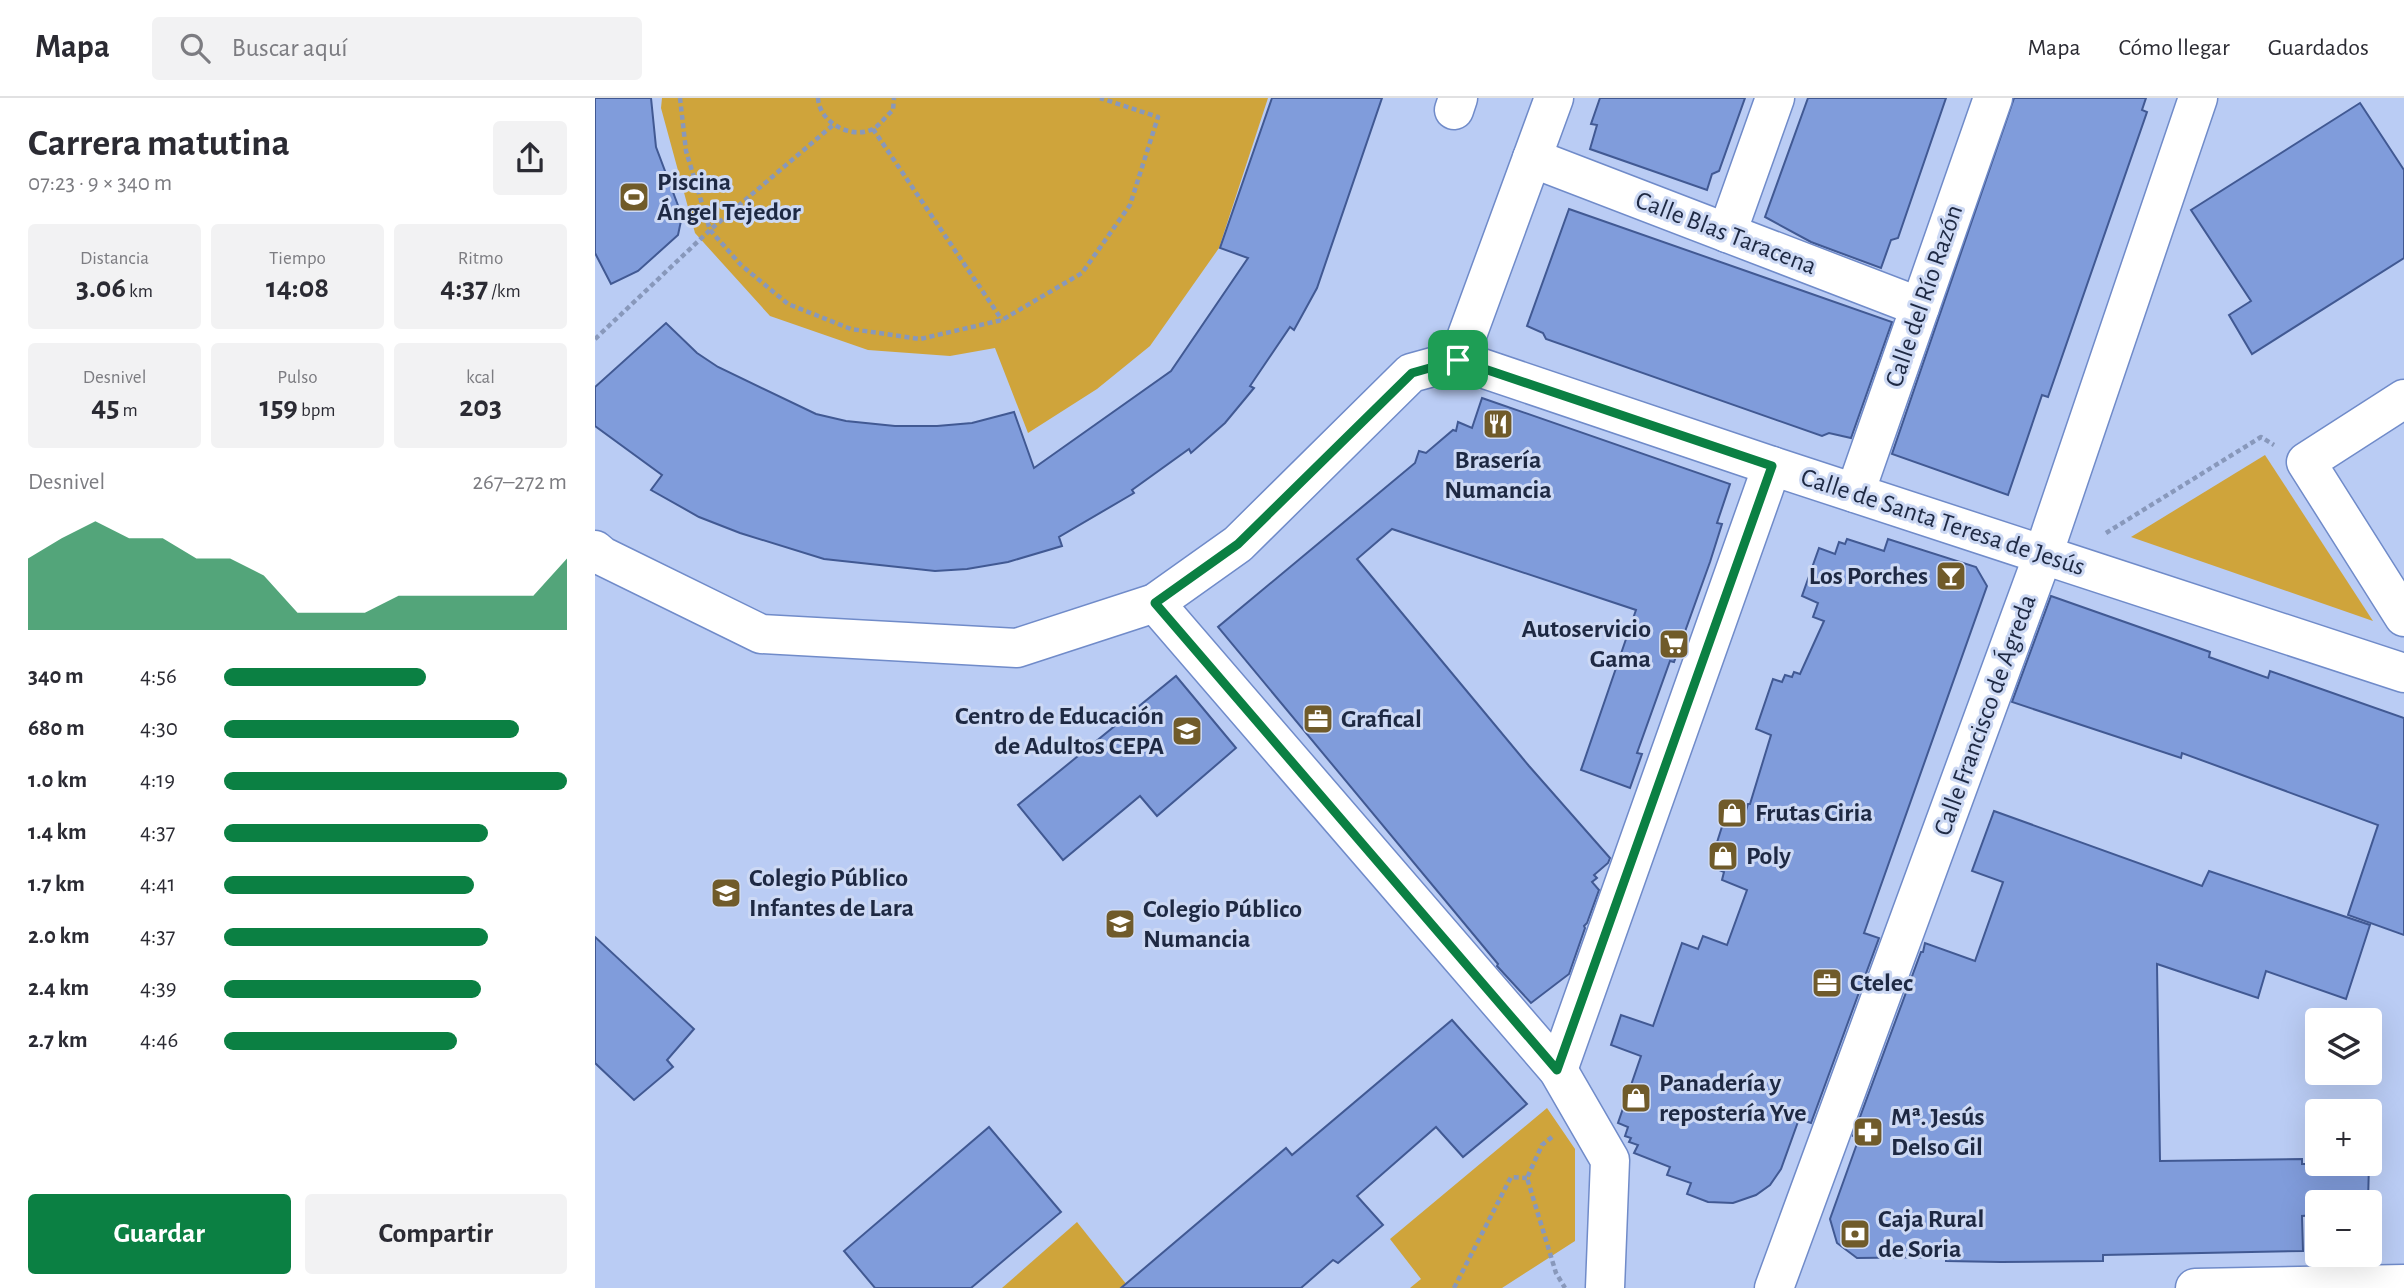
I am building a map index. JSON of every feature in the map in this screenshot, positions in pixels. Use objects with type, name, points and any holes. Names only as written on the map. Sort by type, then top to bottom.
[{"type":"street","points":[[595,550],[602,556],[761,634],[1017,648],[1155,603],[1238,544],[1412,373],[1458,360],[1554,98]]},
{"type":"street","points":[[1727,233],[1775,98]]},
{"type":"street","name":"Calle del Río Razón","points":[[1855,493],[1993,98]]},
{"type":"street","name":"Calle Francisco de Ágreda","points":[[1775,1288],[2043,555],[2198,98]]},
{"type":"street","name":"Calle Blas Taracena","points":[[1532,158],[1920,307]]},
{"type":"street","name":"Calle de Santa Teresa de Jesús","points":[[1458,360],[2404,673]]},
{"type":"street","points":[[2404,399],[2306,462],[2404,617]]},
{"type":"street","points":[[1557,1070],[1628,827],[1772,466]]},
{"type":"street","points":[[1155,603],[1557,1070],[1610,1160],[1605,1288]]},
{"type":"street","points":[[2195,1288],[2404,1284]]},
{"type":"path","points":[[680,98],[686,151],[710,230],[741,265],[788,304],[851,329],[920,340],[1002,320],[1082,273],[1130,205],[1158,117],[1100,98]]},
{"type":"path","points":[[818,98],[818,103],[833,125],[852,133],[873,129],[893,110],[894,98]]},
{"type":"path","points":[[595,339],[710,230],[833,125]]},
{"type":"path","points":[[873,129],[1002,320]]},
{"type":"path","points":[[2103,534],[2261,437]]},
{"type":"path","points":[[1565,1288],[1556,1273],[1527,1178],[1542,1145],[1582,1112]]},
{"type":"path","points":[[1454,1288],[1511,1177],[1527,1178]]},
{"type":"shaded area","points":[[662,98],[1268,98],[1219,248],[1150,346],[1097,389],[1028,433],[995,348],[950,356],[868,350],[770,316],[695,233],[661,108]]},
{"type":"shaded area","points":[[2265,455],[2373,621],[2131,537]]},
{"type":"shaded area","points":[[1547,1108],[1575,1149],[1575,1241],[1502,1288],[1410,1288],[1421,1279],[1390,1239]]},
{"type":"shaded area","points":[[1077,1222],[1127,1285],[1124,1288],[1002,1288]]},
{"type":"building","name":"Piscina Ángel Tejedor","points":[[595,98],[651,98],[656,147],[682,216],[678,235],[638,271],[611,284],[595,253]]},
{"type":"building","points":[[1272,98],[1382,98],[1317,288],[1294,330],[1290,327],[1250,386],[1254,388],[1225,423],[1191,453],[1189,449],[1132,490],[1134,493],[1059,537],[1062,546],[1008,562],[935,571],[824,559],[740,533],[699,517],[651,490],[662,475],[595,426],[595,387],[666,323],[697,353],[718,367],[816,414],[846,421],[895,426],[937,426],[972,423],[1014,412],[1034,468],[1171,371],[1248,258],[1220,248]]},
{"type":"building","points":[[1600,98],[1745,98],[1719,171],[1712,174],[1707,190],[1590,149],[1597,125],[1591,124]]},
{"type":"building","points":[[1808,98],[1946,98],[1898,238],[1891,240],[1881,268],[1811,242],[1765,217]]},
{"type":"building","points":[[2014,98],[2146,98],[2142,110],[2147,112],[2048,397],[2042,395],[2008,495],[1892,454]]},
{"type":"building","points":[[2360,103],[2404,170],[2404,258],[2252,354],[2229,315],[2251,301],[2191,210]]},
{"type":"building","points":[[1569,209],[1892,322],[1851,438],[1829,433],[1822,436],[1546,339],[1543,333],[1527,326]]},
{"type":"building","points":[[1482,398],[1730,484],[1717,523],[1722,524],[1710,562],[1637,753],[1642,754],[1630,788],[1581,770],[1636,610],[1392,529],[1357,559],[1529,766],[1610,858],[1594,875],[1597,878],[1592,882],[1599,890],[1569,974],[1531,1003],[1497,966],[1218,627],[1415,463],[1419,451],[1426,453],[1453,430],[1456,431],[1458,422],[1472,428]]},
{"type":"building","points":[[1847,539],[1884,551],[1888,539],[1976,567],[1987,586],[1864,933],[1879,938],[1811,1123],[1799,1119],[1781,1169],[1770,1185],[1756,1195],[1733,1203],[1708,1202],[1687,1194],[1691,1183],[1667,1175],[1670,1167],[1634,1153],[1638,1145],[1629,1142],[1631,1138],[1625,1136],[1628,1127],[1618,1123],[1641,1056],[1611,1045],[1621,1015],[1653,1026],[1682,943],[1698,949],[1703,936],[1727,945],[1747,890],[1722,880],[1724,872],[1719,870],[1721,864],[1711,861],[1727,811],[1744,817],[1750,804],[1771,735],[1756,729],[1773,679],[1782,682],[1785,675],[1792,677],[1794,672],[1800,674],[1824,621],[1813,617],[1818,603],[1802,596],[1819,548],[1835,554],[1839,542],[1845,544]]},
{"type":"building","points":[[2051,596],[2210,652],[2209,657],[2268,678],[2270,671],[2404,718],[2404,935],[2348,915],[2378,825],[2182,753],[2181,758],[2012,702]]},
{"type":"building","points":[[1176,676],[1236,748],[1157,816],[1140,796],[1063,860],[1018,805]]},
{"type":"building","points":[[1994,811],[2202,886],[2209,871],[2370,925],[2346,999],[2266,971],[2258,998],[2157,964],[2160,1161],[2302,1159],[2305,1176],[2369,1176],[2368,1190],[2305,1190],[2305,1216],[2302,1216],[2303,1251],[2103,1255],[2103,1261],[2001,1262],[1946,1261],[1946,1257],[1857,1258],[1837,1243],[1830,1219],[1859,1138],[1853,1136],[1925,943],[1975,961],[2003,882],[1972,871]]},
{"type":"building","points":[[595,937],[694,1029],[667,1060],[673,1067],[634,1100],[595,1063]]},
{"type":"building","points":[[1452,1020],[1527,1104],[1463,1157],[1436,1127],[1357,1196],[1383,1225],[1338,1263],[1333,1260],[1301,1288],[1121,1288],[1286,1148],[1292,1155]]},
{"type":"building","points":[[989,1127],[1061,1212],[971,1288],[875,1288],[844,1251]]},
{"type":"place","name":"Piscina Ángel Tejedor","points":[[634,197]]},
{"type":"place","name":"Brasería Numancia","points":[[1498,424]]},
{"type":"place","name":"Los Porches","points":[[1951,576]]},
{"type":"place","name":"Autoservicio Gama","points":[[1674,644]]},
{"type":"place","name":"Grafical","points":[[1318,719]]},
{"type":"place","name":"Centro de Educación de Adultos CEPA","points":[[1187,731]]},
{"type":"place","name":"Frutas Ciria","points":[[1732,813]]},
{"type":"place","name":"Poly","points":[[1723,856]]},
{"type":"place","name":"Colegio Público Infantes de Lara","points":[[726,893]]},
{"type":"place","name":"Colegio Público Numancia","points":[[1120,924]]},
{"type":"place","name":"Ctelec","points":[[1827,983]]},
{"type":"place","name":"Panadería y repostería Yve","points":[[1636,1098]]},
{"type":"place","name":"Mª. Jesús Delso Gil","points":[[1868,1132]]},
{"type":"place","name":"Caja Rural de Soria","points":[[1855,1234]]},
{"type":"route","points":[[1458,360],[1772,466],[1557,1070],[1155,603],[1238,544],[1412,373],[1458,360]]}]
